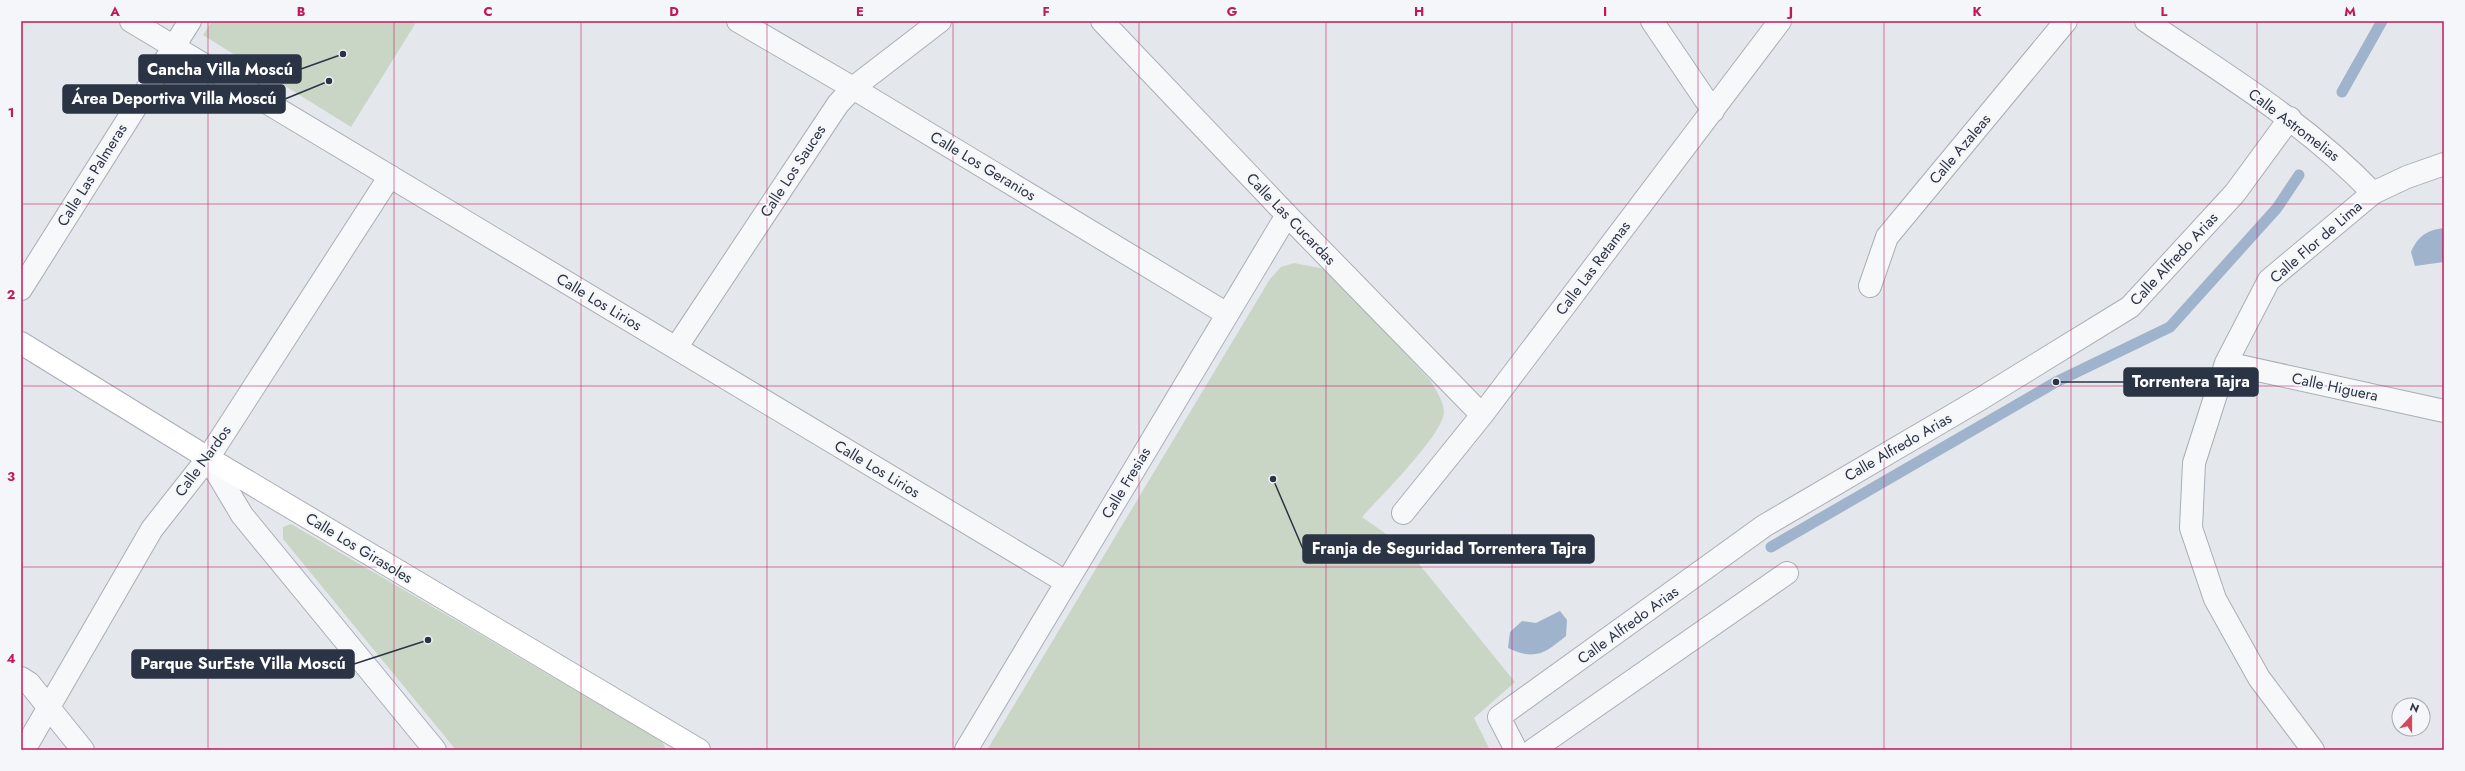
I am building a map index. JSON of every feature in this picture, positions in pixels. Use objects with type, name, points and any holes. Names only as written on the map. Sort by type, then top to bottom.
[{"type":"street","name":"Calle Los Lirios","points":[[131,21],[1066,582]]},
{"type":"street","name":"Calle Las Palmeras","points":[[21,289],[190,21]]},
{"type":"street","name":"Calle Los Geranios","points":[[738,21],[853,88],[1228,314]]},
{"type":"street","name":"Calle Los Sauces","points":[[676,348],[838,104],[853,88],[940,21]]},
{"type":"street","name":"Calle Las Cucardas","points":[[1102,21],[1287,215],[1482,415]]},
{"type":"street","points":[[1652,21],[1713,111]]},
{"type":"street","name":"Calle Las Retamas","points":[[1402,513],[1482,415],[1780,21]]},
{"type":"street","name":"Calle Azaleas","points":[[1870,286],[1887,237],[2066,21]]},
{"type":"street","name":"Calle Astromelias","points":[[2146,21],[2290,118],[2341,159],[2373,193]]},
{"type":"street","name":"Calle Alfredo Arias","points":[[1516,750],[1499,717],[1757,531],[1982,398],[2130,307],[2235,193],[2290,118]]},
{"type":"street","points":[[2373,193],[2407,177],[2444,164]]},
{"type":"street","name":"Calle Nardos","points":[[24,750],[152,529],[208,458],[390,176]]},
{"type":"street","name":"Calle Flor de Lima","points":[[2313,750],[2259,678],[2219,606],[2191,528],[2194,463],[2226,363],[2270,280],[2373,193]]},
{"type":"street","name":"Calle Fresias","points":[[966,750],[1287,215]]},
{"type":"street","name":"Calle Los Girasoles","points":[[21,343],[208,458],[699,750]]},
{"type":"street","name":"Calle Higuera","points":[[2226,363],[2444,411]]},
{"type":"street","points":[[208,458],[242,515],[436,750]]},
{"type":"street","points":[[1534,750],[1787,573]]},
{"type":"street","points":[[21,678],[29,683],[48,709],[83,750]]},
{"type":"green space","points":[[212,21],[417,21],[351,127],[203,35]]},
{"type":"green space","points":[[1294,263],[1325,269],[1336,279],[1430,380],[1442,403],[1444,411],[1441,421],[1434,434],[1410,465],[1362,517],[1406,548],[1515,682],[1474,718],[1490,750],[987,750],[1270,279],[1281,267]]},
{"type":"green space","points":[[291,524],[662,741],[666,750],[456,750],[283,539],[283,527]]},
{"type":"water","points":[[2444,228],[2444,262],[2415,266],[2411,252],[2420,238],[2428,232]]},
{"type":"water","points":[[1560,611],[1567,620],[1566,636],[1552,647],[1546,651],[1533,654],[1526,654],[1508,648],[1510,632],[1522,621],[1536,623]]},
{"type":"waterway","points":[[2342,92],[2382,21]]},
{"type":"waterway","points":[[1771,547],[2056,382],[2170,327],[2277,208],[2299,175]]},
{"type":"place","name":"Cancha Villa Moscú","points":[[343,54]]},
{"type":"place","name":"Área Deportiva Villa Moscú","points":[[329,81]]},
{"type":"place","name":"Torrentera Tajra","points":[[2056,382]]},
{"type":"place","name":"Franja de Seguridad Torrentera Tajra","points":[[1273,479]]},
{"type":"place","name":"Parque SurEste Villa Moscú","points":[[428,640]]}]
